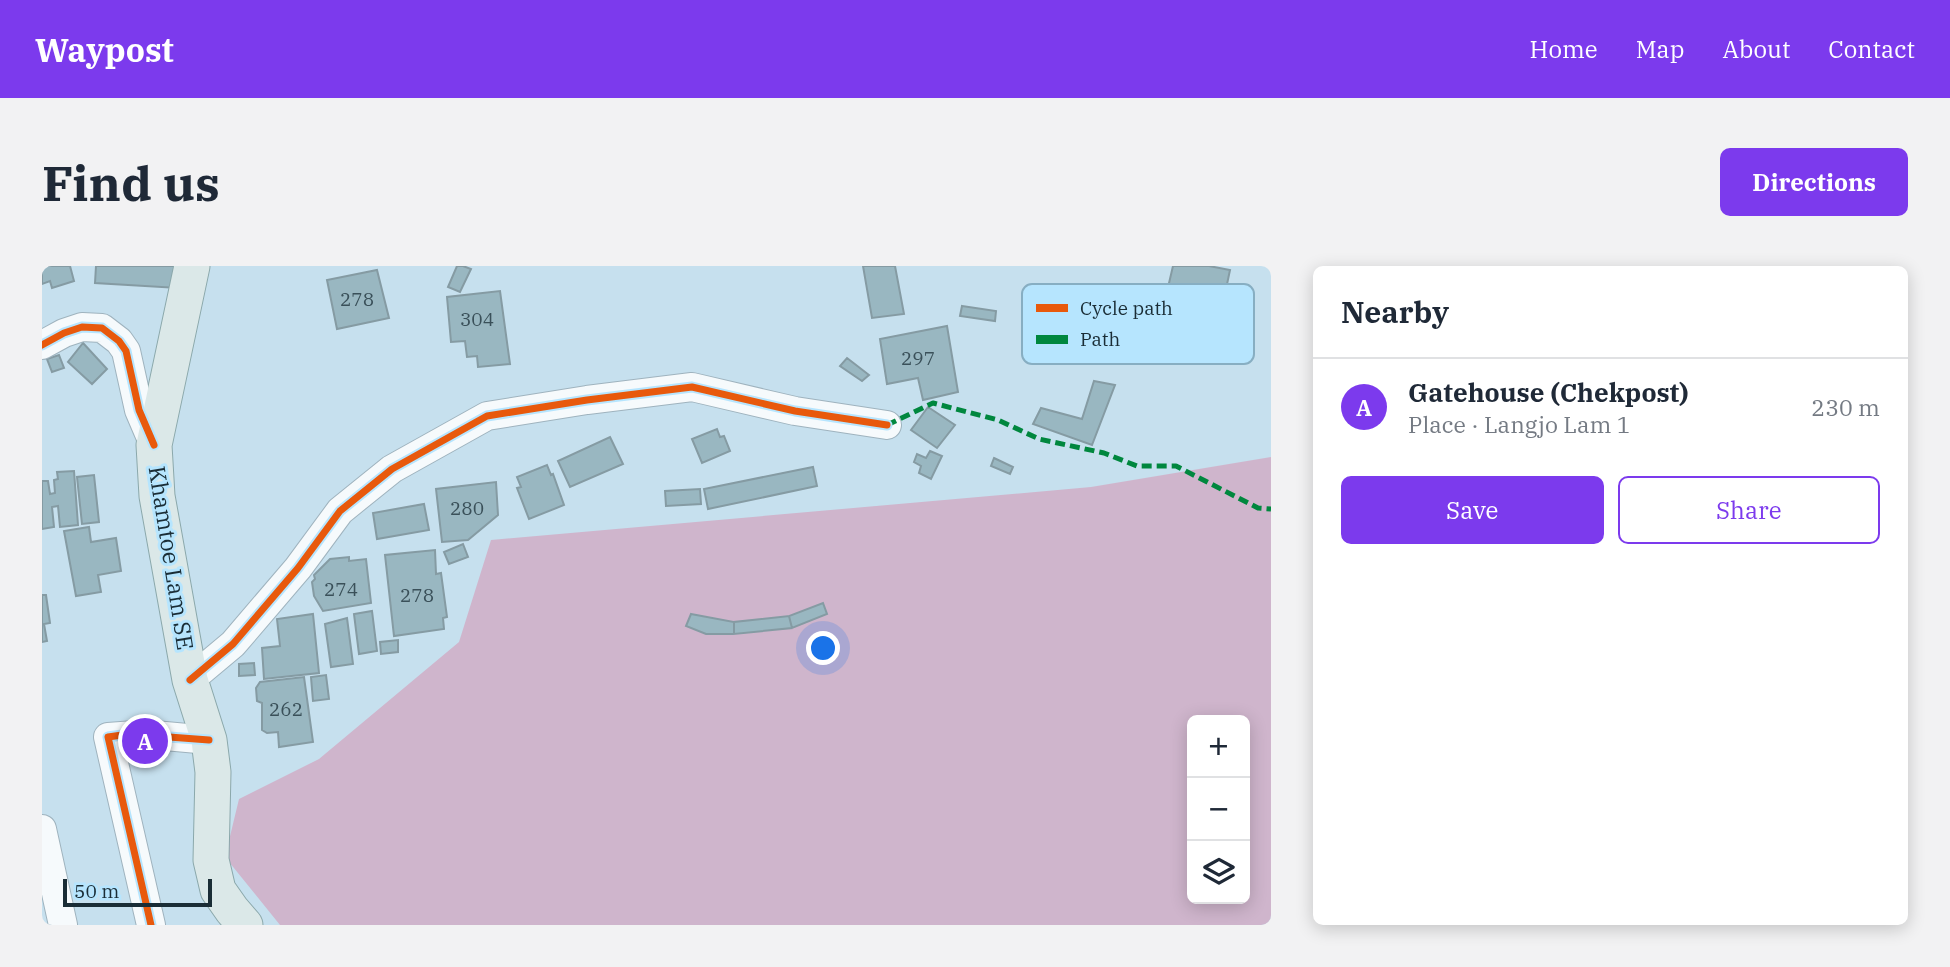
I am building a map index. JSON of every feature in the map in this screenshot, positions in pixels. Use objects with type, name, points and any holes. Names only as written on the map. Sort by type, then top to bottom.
[{"type":"main road","name":"Khamtoe Lam SE","points":[[192,266],[154,445],[157,496],[190,680],[209,740],[213,772],[211,860],[218,890],[245,925]]},
{"type":"street","points":[[42,345],[82,327],[102,328],[119,341],[126,351],[139,410],[154,445]]},
{"type":"street","points":[[190,680],[233,644],[298,568],[340,511],[392,468],[487,416],[692,387],[795,411],[887,425]]},
{"type":"street","points":[[151,925],[108,737],[145,735],[209,740]]},
{"type":"street","points":[[42,829],[62,925]]},
{"type":"shaded area","points":[[1271,457],[1271,925],[280,925],[225,857],[239,799],[319,759],[459,642],[491,540],[1091,487]]},
{"type":"building","points":[[42,266],[70,266],[74,281],[52,288],[50,281],[42,284]]},
{"type":"building","points":[[96,266],[179,266],[178,288],[95,283]]},
{"type":"building","points":[[457,266],[471,269],[460,292],[448,287]]},
{"type":"building","points":[[863,266],[895,266],[904,314],[872,318]]},
{"type":"building","points":[[1173,266],[1209,266],[1230,270],[1227,284],[1169,284]]},
{"type":"building","points":[[377,270],[389,318],[337,329],[327,280]]},
{"type":"building","points":[[500,291],[510,364],[478,367],[477,356],[467,357],[465,341],[451,342],[447,297]]},
{"type":"building","points":[[962,306],[996,311],[995,321],[960,316]]},
{"type":"building","points":[[947,326],[958,392],[923,400],[918,378],[887,384],[880,339]]},
{"type":"building","points":[[83,343],[107,369],[92,384],[68,362]]},
{"type":"building","points":[[59,355],[64,368],[52,372],[47,359]]},
{"type":"building","points":[[847,358],[869,375],[862,381],[840,366]]},
{"type":"building","points":[[1094,381],[1115,385],[1092,445],[1033,424],[1041,408],[1082,419]]},
{"type":"building","points":[[928,407],[955,425],[937,448],[911,430]]},
{"type":"building","points":[[717,429],[720,437],[724,436],[730,451],[702,463],[692,439]]},
{"type":"building","points":[[610,437],[623,464],[570,487],[558,461]]},
{"type":"building","points":[[930,451],[942,456],[931,479],[919,473],[921,466],[914,462],[917,454],[926,458]]},
{"type":"building","points":[[994,458],[1013,467],[1010,474],[991,466]]},
{"type":"building","points":[[547,465],[564,505],[529,519],[517,488],[521,487],[517,477]]},
{"type":"building","points":[[813,467],[817,486],[708,509],[704,489]]},
{"type":"building","points":[[74,471],[78,525],[60,527],[58,506],[52,507],[54,527],[42,529],[42,481],[48,481],[50,494],[55,493],[54,480],[58,479],[57,472]]},
{"type":"building","points":[[94,475],[99,522],[82,524],[77,477]]},
{"type":"building","points":[[496,482],[498,515],[468,540],[442,542],[436,489]]},
{"type":"building","points":[[700,489],[701,504],[666,506],[665,491]]},
{"type":"building","points":[[424,504],[429,530],[377,539],[373,513]]},
{"type":"building","points":[[89,527],[91,542],[116,538],[121,571],[98,575],[101,592],[76,596],[64,531]]},
{"type":"building","points":[[463,544],[468,557],[449,564],[444,552]]},
{"type":"building","points":[[435,550],[436,574],[441,573],[447,617],[443,618],[444,629],[394,636],[385,555]]},
{"type":"building","points":[[349,557],[349,561],[366,559],[371,603],[323,611],[314,596],[314,575],[330,559]]},
{"type":"building","points":[[42,595],[46,595],[50,623],[44,624],[47,641],[42,642]]},
{"type":"building","points":[[823,603],[827,614],[792,628],[789,616]]},
{"type":"building","points":[[372,611],[377,651],[359,654],[354,614]]},
{"type":"building","points":[[313,614],[319,673],[264,679],[262,648],[280,646],[277,619]]},
{"type":"building","points":[[691,614],[734,622],[734,634],[706,634],[686,626]]},
{"type":"building","points":[[789,616],[792,628],[734,634],[734,622]]},
{"type":"building","points":[[347,618],[353,664],[331,667],[325,624]]},
{"type":"building","points":[[398,640],[398,652],[381,654],[380,642]]},
{"type":"building","points":[[254,663],[255,675],[239,676],[239,664]]},
{"type":"building","points":[[326,675],[329,699],[313,701],[311,677]]},
{"type":"building","points":[[304,677],[313,742],[279,747],[278,732],[267,733],[262,730],[262,703],[257,701],[256,688],[260,682]]},
{"type":"marked path","points":[[887,425],[933,403],[998,420],[1039,439],[1104,453],[1137,466],[1176,466],[1258,508],[1271,509]]},
{"type":"cycle path","points":[[42,345],[82,327],[102,328],[119,341],[126,351],[139,410],[154,445]]},
{"type":"cycle path","points":[[190,680],[233,644],[298,568],[340,511],[392,469],[487,416],[692,387],[795,411],[887,425]]},
{"type":"cycle path","points":[[151,925],[108,737],[129,734],[209,740]]},
{"type":"place","name":"Gatehouse (Chekpost)","points":[[145,741]]}]
